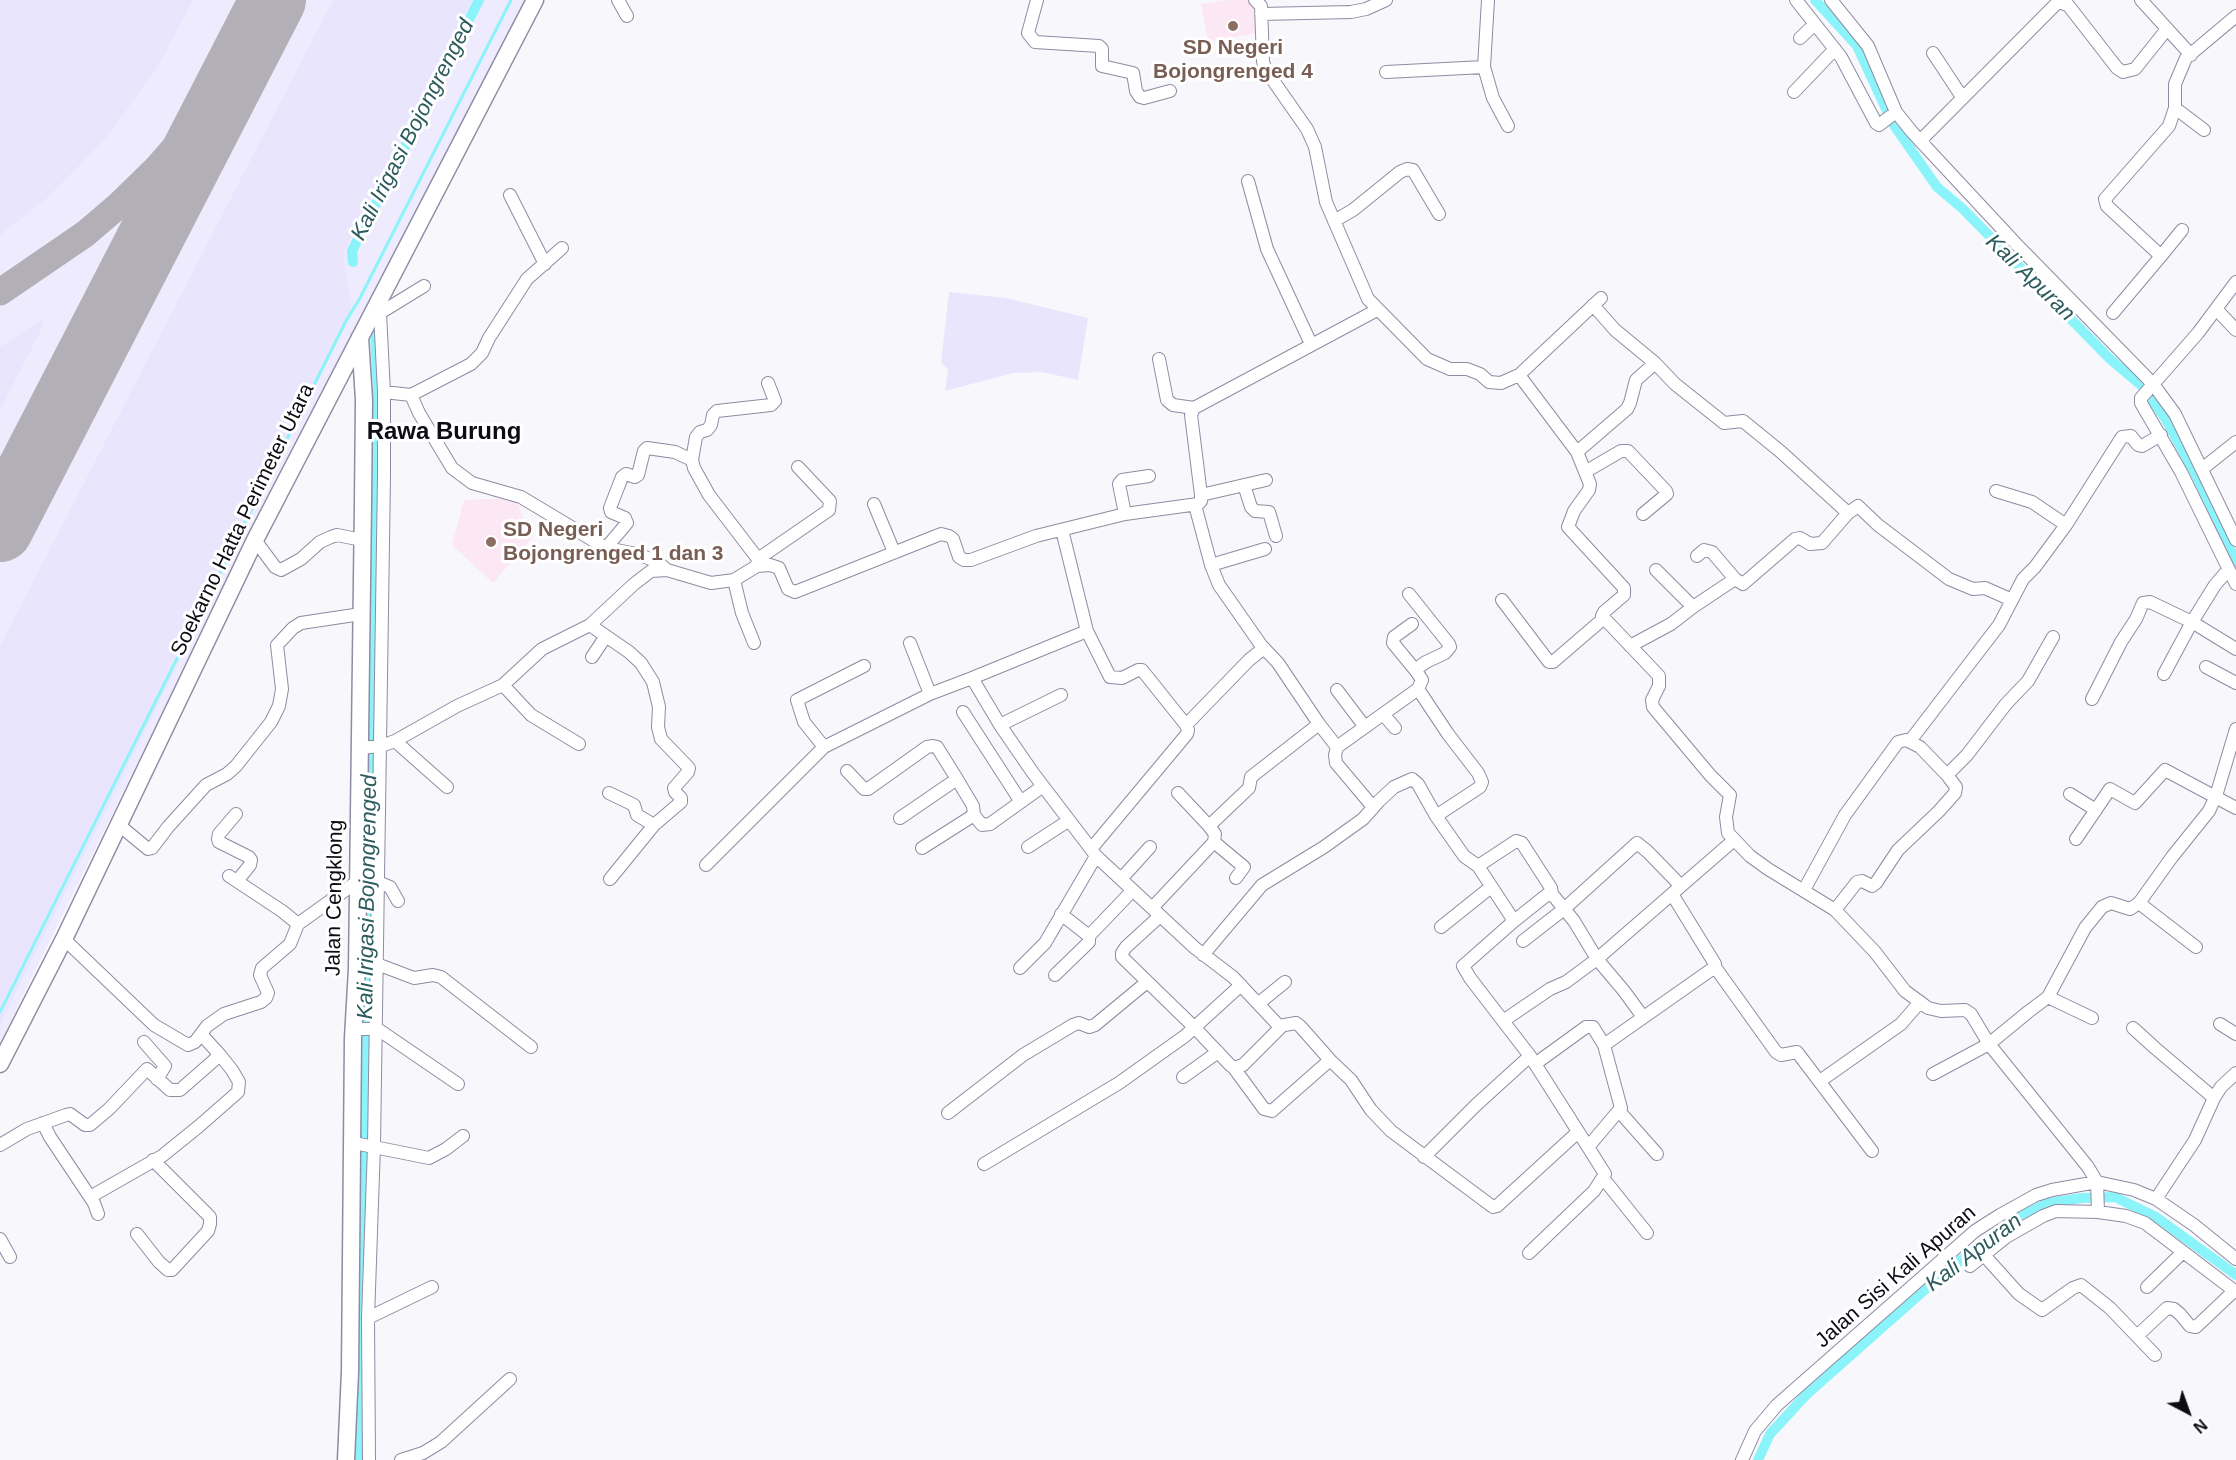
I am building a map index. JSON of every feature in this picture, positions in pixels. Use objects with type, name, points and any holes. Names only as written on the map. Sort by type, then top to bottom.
[{"type":"main road","name":"Soekarno Hatta Perimeter Utara","points":[[0,1064],[64,939],[255,540],[360,337],[377,312],[535,0]]},
{"type":"main road","name":"Jalan Cengklong","points":[[346,1460],[360,1292],[364,1144],[356,1029],[366,967],[358,881],[370,747],[361,614],[362,540],[373,503],[360,337]]},
{"type":"street","points":[[618,0],[627,16]]},
{"type":"street","points":[[1037,0],[1028,33],[1035,42],[1099,46],[1102,49],[1102,66],[1133,73],[1136,92],[1140,97],[1170,91]]},
{"type":"street","points":[[1255,0],[1262,6],[1265,69],[1307,129],[1315,147],[1326,202],[1368,299],[1427,359],[1450,369],[1467,369],[1480,374],[1489,382],[1501,383],[1519,375],[1597,302],[1615,330],[1675,384],[1724,423],[1743,421],[1848,513]]},
{"type":"street","points":[[1261,14],[1351,12],[1366,9],[1386,0]]},
{"type":"street","points":[[1488,0],[1484,67],[1490,92],[1508,126]]},
{"type":"street","points":[[1796,0],[1841,57],[1873,119],[1879,124],[1891,116]]},
{"type":"street","points":[[1831,0],[1868,46],[1891,116],[1920,141],[2152,386],[2175,414],[2236,540]]},
{"type":"street","points":[[2141,0],[2191,55]]},
{"type":"street","points":[[1920,141],[2058,2],[2068,5],[2110,60],[2123,72],[2135,69],[2167,29]]},
{"type":"street","points":[[2161,256],[2107,206],[2105,201],[2114,187],[2169,126],[2175,108],[2175,84],[2183,63],[2236,16]]},
{"type":"street","points":[[1800,38],[1815,24]]},
{"type":"street","points":[[1794,92],[1835,49]]},
{"type":"street","points":[[1933,53],[1962,97]]},
{"type":"street","points":[[1386,72],[1484,67]]},
{"type":"street","points":[[2175,108],[2204,130]]},
{"type":"street","points":[[1334,221],[1353,210],[1400,172],[1407,169],[1413,170],[1439,214]]},
{"type":"street","points":[[1248,181],[1268,249],[1311,344]]},
{"type":"street","points":[[510,195],[545,264]]},
{"type":"street","points":[[2113,313],[2182,230]]},
{"type":"street","points":[[384,392],[411,395],[471,364],[482,353],[489,338],[528,279],[562,248]]},
{"type":"street","points":[[2236,282],[2141,398],[2142,406],[2198,505],[2236,584]]},
{"type":"street","points":[[424,286],[377,312],[384,392],[373,503],[380,696],[370,747],[378,882],[366,967],[375,1029],[364,1144],[429,1158],[463,1136]]},
{"type":"street","points":[[2216,309],[2236,330]]},
{"type":"street","points":[[1159,359],[1167,400],[1173,405],[1194,408],[1377,310]]},
{"type":"street","points":[[1577,452],[1627,409],[1636,380],[1654,363]]},
{"type":"street","points":[[1519,375],[1577,452],[1591,487],[1574,511],[1569,527],[1612,574],[1625,592],[1604,612],[1604,619],[1659,676],[1660,681],[1652,700],[1653,707],[1710,775],[1730,795],[1726,826],[1728,833],[1750,856],[1835,910],[1875,952],[1905,991],[1928,1008],[1941,1011],[1965,1010],[1971,1014],[1989,1044],[2082,1159],[2097,1187],[2098,1208]]},
{"type":"street","points":[[768,383],[775,401],[771,405],[717,411],[712,415],[711,425],[707,430],[700,432],[696,437],[692,460],[709,495],[758,562],[779,568],[788,589],[795,592],[941,534],[953,539],[959,557],[971,560],[1018,541],[1125,514],[1198,500],[1266,480]]},
{"type":"street","points":[[411,395],[419,414],[452,468],[472,483],[521,497],[606,548],[638,554],[656,561],[667,570]]},
{"type":"street","points":[[1194,408],[1191,415],[1198,500],[1212,565],[1219,585],[1337,747]]},
{"type":"street","points":[[1910,741],[1989,639],[2023,579],[2035,567],[2066,525],[2122,437],[2131,436],[2138,445],[2142,446],[2160,435]]},
{"type":"street","points":[[2202,468],[2236,442]]},
{"type":"street","points":[[606,548],[627,524],[625,518],[611,512],[610,508],[622,477],[626,474],[635,477],[638,475],[644,451],[647,448],[675,452],[692,460]]},
{"type":"street","points":[[1585,472],[1621,451],[1628,451],[1666,490],[1667,494],[1643,514]]},
{"type":"street","points":[[370,747],[395,741],[457,706],[503,685],[542,649],[590,625],[651,571],[667,570],[711,583],[734,580],[829,510],[830,501],[798,467]]},
{"type":"street","points":[[1125,514],[1119,484],[1122,480],[1149,476]]},
{"type":"street","points":[[1244,485],[1251,507],[1255,511],[1269,512],[1276,536]]},
{"type":"street","points":[[1996,491],[2032,502],[2066,525]]},
{"type":"street","points":[[874,504],[894,552]]},
{"type":"street","points":[[1696,556],[1704,550],[1712,552],[1740,584],[1746,583],[1795,539],[1800,538],[1810,544],[1822,543],[1848,513],[1858,506],[1878,525],[1948,579],[1973,589],[1985,588],[2012,600]]},
{"type":"street","points":[[1020,968],[1044,943],[1093,853],[1187,734],[1186,725],[1142,670],[1122,678],[1110,677],[1087,631],[1062,530]]},
{"type":"street","points":[[255,540],[275,567],[281,570],[301,559],[331,537],[337,535],[362,540]]},
{"type":"street","points":[[1212,565],[1265,549]]},
{"type":"street","points":[[1656,570],[1693,607]]},
{"type":"street","points":[[2164,674],[2192,622],[2215,585],[2228,570]]},
{"type":"street","points":[[1630,646],[1671,624],[1735,579]]},
{"type":"street","points":[[734,580],[742,613],[754,643]]},
{"type":"street","points":[[1409,594],[1450,647],[1445,653],[1426,662],[1416,671]]},
{"type":"street","points":[[1502,600],[1549,662],[1553,662],[1604,619]]},
{"type":"street","points":[[2092,699],[2143,603],[2150,602],[2192,622],[2236,649]]},
{"type":"street","points":[[119,825],[148,849],[152,848],[206,785],[227,774],[236,766],[271,722],[279,706],[282,689],[277,645],[301,623],[361,614]]},
{"type":"street","points":[[1373,807],[1336,763],[1335,755],[1337,747],[1418,689],[1422,680],[1393,644],[1394,636],[1412,624]]},
{"type":"street","points":[[590,625],[641,663],[653,682],[659,707],[658,727],[661,739],[689,768],[674,788],[681,802],[654,825],[610,879]]},
{"type":"street","points":[[706,865],[824,747],[930,694],[1087,631]]},
{"type":"street","points":[[592,657],[606,636]]},
{"type":"street","points":[[1947,775],[1967,755],[2006,704],[2028,681],[2053,637]]},
{"type":"street","points":[[910,643],[930,694]]},
{"type":"street","points":[[1186,725],[1249,660],[1264,648]]},
{"type":"street","points":[[824,747],[804,722],[797,700],[864,666]]},
{"type":"street","points":[[2206,667],[2236,682]]},
{"type":"street","points":[[972,678],[1000,725],[1093,853],[1203,955],[1241,985],[1282,1026]]},
{"type":"street","points":[[503,685],[531,716],[579,744]]},
{"type":"street","points":[[1418,689],[1478,773],[1482,782],[1480,787],[1436,816]]},
{"type":"street","points":[[1337,690],[1365,727]]},
{"type":"street","points":[[1000,725],[1061,695]]},
{"type":"street","points":[[963,712],[1021,802]]},
{"type":"street","points":[[1383,714],[1395,728]]},
{"type":"street","points":[[1209,826],[1249,788],[1251,777],[1319,724]]},
{"type":"street","points":[[1934,1074],[1989,1044],[2048,997],[2085,928],[2102,907],[2111,903],[2130,909],[2139,903],[2172,856],[2208,811],[2216,796],[2236,729]]},
{"type":"street","points":[[395,741],[447,787]]},
{"type":"street","points":[[1804,890],[1845,815],[1898,742],[1910,741],[1920,747],[1947,775],[1956,787],[1955,793],[1940,811],[1898,850],[1876,883],[1872,886],[1862,881],[1857,882],[1835,910]]},
{"type":"street","points":[[847,771],[864,789],[868,789],[927,747],[937,747],[973,806],[974,815],[982,825],[990,824],[1043,786]]},
{"type":"street","points":[[2076,839],[2110,789],[2134,803],[2138,802],[2165,770],[2236,808]]},
{"type":"street","points":[[900,818],[957,779]]},
{"type":"street","points":[[1203,955],[1262,885],[1363,819],[1394,788],[1412,779],[1418,783],[1436,816],[1464,856],[1478,866],[1514,921]]},
{"type":"street","points":[[609,793],[634,805],[637,815],[654,825]]},
{"type":"street","points":[[1178,793],[1215,834],[1214,842],[1122,952],[1124,961],[1234,1068],[1264,1109],[1272,1111],[1330,1060]]},
{"type":"street","points":[[2070,794],[2096,810]]},
{"type":"street","points":[[236,814],[219,834],[218,839],[219,842],[251,860],[250,865],[233,878],[298,924]]},
{"type":"street","points":[[922,848],[974,815]]},
{"type":"street","points":[[1028,848],[1068,821]]},
{"type":"street","points":[[1503,1021],[1550,989],[1566,982],[1597,959],[1734,840]]},
{"type":"street","points":[[1478,866],[1516,841],[1522,843],[1551,888],[1552,894],[1574,921],[1597,959],[1643,1017]]},
{"type":"street","points":[[1214,842],[1244,867],[1236,878]]},
{"type":"street","points":[[1523,941],[1563,909],[1637,843],[1648,852],[1676,890],[1715,967],[1776,1052],[1781,1055],[1797,1052],[1872,1151]]},
{"type":"street","points":[[1122,879],[1150,847]]},
{"type":"street","points":[[64,939],[154,1025],[182,1044],[188,1045],[195,1042],[207,1026],[224,1014],[261,1002],[266,998],[268,993],[260,975],[262,968],[290,944],[298,924],[358,881]]},
{"type":"street","points":[[378,882],[390,887],[398,901]]},
{"type":"street","points":[[1441,927],[1491,887]]},
{"type":"street","points":[[1055,975],[1089,942],[1089,936],[1133,890]]},
{"type":"street","points":[[1529,1253],[1587,1198],[1605,1173],[1532,1060],[1463,966],[1514,921],[1548,894],[1552,894]]},
{"type":"street","points":[[2139,903],[2196,947]]},
{"type":"street","points":[[1061,914],[1089,936]]},
{"type":"street","points":[[366,967],[414,978],[433,975],[441,977],[531,1047]]},
{"type":"street","points":[[1604,1045],[1715,967]]},
{"type":"street","points":[[948,1113],[1023,1055],[1073,1024],[1079,1023],[1089,1027],[1095,1025],[1147,982]]},
{"type":"street","points":[[1259,1003],[1285,982]]},
{"type":"street","points":[[984,1164],[1119,1083],[1195,1028],[1241,985]]},
{"type":"street","points":[[2048,997],[2092,1018]]},
{"type":"street","points":[[1820,1081],[1901,1024],[1920,1002]]},
{"type":"street","points":[[1234,1068],[1243,1065],[1282,1026],[1291,1023],[1300,1026],[1351,1080],[1371,1110],[1391,1131],[1494,1207],[1578,1132]]},
{"type":"street","points":[[2220,1024],[2236,1034]]},
{"type":"street","points":[[1424,1157],[1476,1105],[1532,1060],[1586,1027],[1593,1027],[1604,1045],[1622,1105],[1588,1147]]},
{"type":"street","points":[[2133,1028],[2214,1098]]},
{"type":"street","points":[[356,1029],[375,1029],[458,1084]]},
{"type":"street","points":[[90,1197],[153,1160],[198,1127],[238,1092],[239,1082],[232,1070],[201,1034]]},
{"type":"street","points":[[144,1042],[165,1066],[157,1079]]},
{"type":"street","points":[[1183,1077],[1218,1052]]},
{"type":"street","points":[[0,1145],[43,1123],[70,1114],[85,1125],[90,1125],[109,1109],[144,1070],[150,1069],[157,1079],[170,1090],[180,1090],[219,1055]]},
{"type":"street","points":[[2156,1199],[2195,1140],[2214,1098],[2221,1087],[2236,1073]]},
{"type":"street","points":[[1619,1111],[1657,1154]]},
{"type":"street","points":[[43,1123],[60,1154],[90,1197],[98,1215]]},
{"type":"street","points":[[137,1234],[159,1262],[168,1270],[172,1270],[208,1232],[210,1224],[210,1217],[153,1160]]},
{"type":"street","points":[[1603,1178],[1647,1233]]},
{"type":"street","name":"Jalan Sisi Kali Apuran","points":[[1742,1460],[1755,1431],[1777,1405],[1975,1232],[2036,1195],[2052,1190],[2097,1187],[2134,1190],[2156,1199],[2194,1225],[2236,1260]]},
{"type":"street","points":[[1970,1266],[2006,1237],[2043,1216],[2063,1211],[2098,1208],[2136,1219],[2235,1292],[2196,1327],[2190,1326],[2174,1309],[2166,1308],[2138,1335]]},
{"type":"street","points":[[0,1239],[10,1257]]},
{"type":"street","points":[[2147,1287],[2183,1252]]},
{"type":"street","points":[[1983,1254],[2019,1294],[2037,1308],[2046,1309],[2073,1288],[2081,1285],[2095,1294],[2156,1355]]},
{"type":"street","points":[[368,1318],[432,1287]]},
{"type":"street","points":[[360,1292],[368,1318],[369,1460]]},
{"type":"street","points":[[401,1460],[423,1453],[441,1442],[510,1379]]},
{"type":"shaded area","points":[[0,0],[524,0],[356,334],[297,439],[0,1042]]},
{"type":"shaded area","points":[[0,0],[193,0],[157,68],[106,138],[48,197],[0,235]]},
{"type":"shaded area","points":[[333,0],[472,0],[343,253],[352,311],[0,1025],[0,646]]},
{"type":"shaded area","name":"SD Negeri Bojongrenged 4","points":[[1227,0],[1251,0],[1257,3],[1262,32],[1208,42],[1201,4]]},
{"type":"shaded area","points":[[949,292],[1006,298],[1088,318],[1078,380],[1042,372],[1013,373],[945,391],[948,369],[941,363]]},
{"type":"shaded area","points":[[41,320],[44,324],[0,410],[0,347]]},
{"type":"shaded area","name":"SD Negeri Bojongrenged 1 dan 3","points":[[515,498],[532,538],[493,583],[452,545],[464,500]]},
{"type":"waterway","name":"Kali Irigasi Bojongrenged","points":[[353,262],[352,251],[479,0]]},
{"type":"waterway","points":[[0,1012],[346,321],[360,298],[511,0]]},
{"type":"waterway","name":"Kali Apuran","points":[[1815,0],[1857,46],[1893,124],[1937,187],[1963,209],[2110,359],[2142,386],[2165,418],[2196,475],[2236,562]]},
{"type":"waterway","name":"Kali Irigasi Bojongrenged","points":[[358,1460],[378,392],[375,334]]},
{"type":"waterway","name":"Kali Apuran","points":[[1758,1460],[1770,1434],[1806,1395],[1938,1278],[2007,1224],[2047,1203],[2082,1198],[2115,1197],[2156,1217],[2236,1275]]},
{"type":"taxiway","points":[[0,292],[85,234],[157,168],[221,91],[256,33]]},
{"type":"runway","points":[[0,529],[273,0]]},
{"type":"place","name":"SD Negeri Bojongrenged 4","points":[[1233,26]]},
{"type":"place","name":"SD Negeri Bojongrenged 1 dan 3","points":[[491,542]]},
{"type":"district","name":"Rawa Burung","points":[[444,432]]}]
